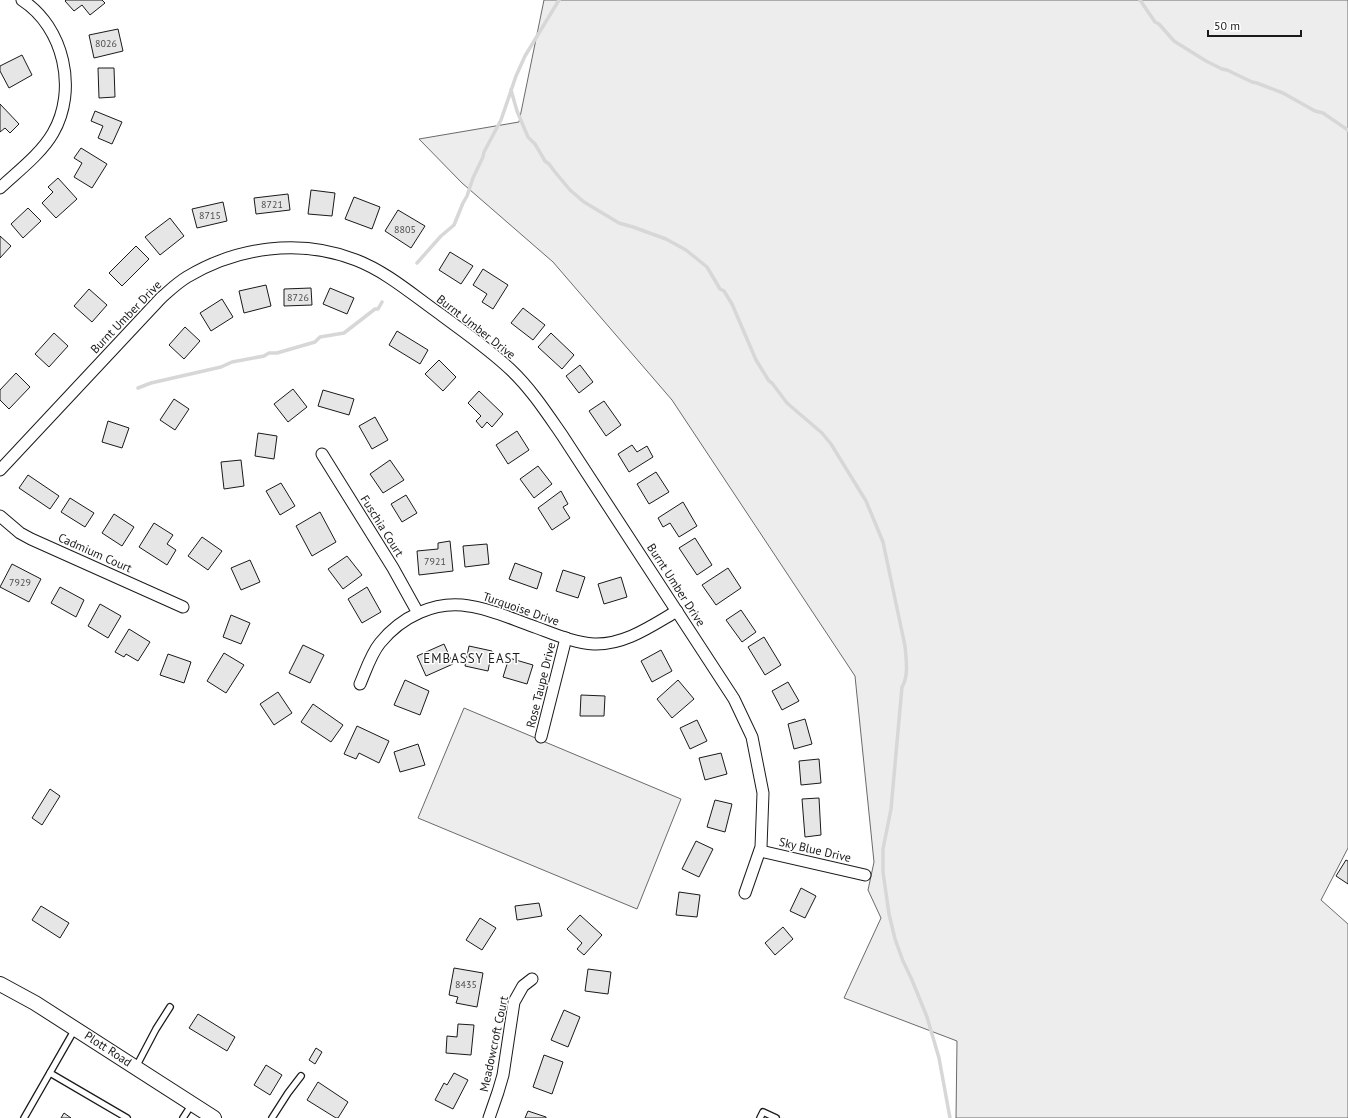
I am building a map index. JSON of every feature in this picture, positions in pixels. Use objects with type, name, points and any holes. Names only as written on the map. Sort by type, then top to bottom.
[{"type":"street","points":[[0,188],[44,147],[53,134],[61,116],[66,92],[62,54],[53,33],[41,15],[22,0]]},
{"type":"street","name":"Burnt Umber Drive","points":[[0,470],[161,298],[186,278],[222,259],[254,251],[283,248],[311,249],[331,253],[356,260],[373,268],[397,282],[492,353],[512,371],[532,393],[562,435],[734,699],[752,737],[763,793],[760,852],[745,893]]},
{"type":"street","name":"Fuschia Court","points":[[322,454],[393,568],[418,613]]},
{"type":"street","name":"Cadmium Court","points":[[0,516],[20,533],[31,539],[183,607]]},
{"type":"street","name":"Turquoise Drive","points":[[360,684],[380,643],[403,622],[418,613],[439,607],[467,605],[483,608],[566,638],[593,644],[612,643],[624,640],[634,636],[677,611]]},
{"type":"street","name":"Rose Taupe Drive","points":[[541,738],[566,638]]},
{"type":"street","name":"Sky Blue Drive","points":[[760,852],[865,875]]},
{"type":"street","name":"Meadowcroft Court","points":[[489,1118],[503,1075],[514,1002],[523,986],[532,979]]},
{"type":"street","name":"Plott Road","points":[[0,984],[35,1003],[75,1028],[214,1118]]},
{"type":"lane","points":[[136,1067],[156,1029],[170,1007]]},
{"type":"lane","points":[[24,1118],[75,1028]]},
{"type":"lane","points":[[50,1073],[127,1118]]},
{"type":"lane","points":[[272,1118],[301,1076]]},
{"type":"lane","points":[[183,1118],[192,1104]]},
{"type":"lane","points":[[760,1118],[763,1112],[776,1118]]},
{"type":"shaded area","points":[[544,0],[1348,0],[1348,848],[1321,900],[1348,924],[1348,1118],[956,1118],[957,1041],[844,998],[881,918],[868,890],[874,862],[855,676],[672,400],[553,262],[462,183],[419,139],[519,122]]},
{"type":"shaded area","points":[[464,708],[681,799],[637,909],[418,818]]},
{"type":"building","points":[[102,0],[105,3],[90,15],[82,5],[74,11],[65,1]]},
{"type":"building","points":[[118,29],[123,51],[94,58],[89,35]]},
{"type":"building","points":[[22,55],[32,75],[9,88],[0,71],[0,66]]},
{"type":"building","points":[[98,68],[114,68],[115,97],[99,98]]},
{"type":"building","points":[[0,104],[19,124],[10,133],[5,128],[0,132]]},
{"type":"building","points":[[95,111],[122,122],[112,144],[98,138],[103,126],[91,121]]},
{"type":"building","points":[[81,148],[107,164],[92,188],[74,177],[82,163],[74,158]]},
{"type":"building","points":[[58,178],[77,199],[56,218],[42,203],[53,192],[48,187]]},
{"type":"building","points":[[311,190],[335,193],[332,216],[308,214]]},
{"type":"building","points":[[288,194],[290,210],[256,214],[254,198]]},
{"type":"building","points":[[354,197],[380,207],[372,229],[345,219]]},
{"type":"building","points":[[223,202],[227,221],[197,228],[192,209]]},
{"type":"building","points":[[28,208],[41,221],[23,238],[11,224]]},
{"type":"building","points":[[398,210],[425,226],[411,248],[385,231]]},
{"type":"building","points":[[170,218],[184,236],[160,255],[145,237]]},
{"type":"building","points":[[0,236],[11,246],[0,258]]},
{"type":"building","points":[[136,246],[149,259],[122,286],[109,273]]},
{"type":"building","points":[[450,252],[473,266],[461,284],[439,270]]},
{"type":"building","points":[[483,269],[508,285],[493,309],[482,302],[487,294],[473,285]]},
{"type":"building","points":[[266,285],[271,306],[244,313],[239,291]]},
{"type":"building","points":[[311,288],[312,305],[284,306],[284,289]]},
{"type":"building","points":[[330,288],[354,298],[347,314],[323,304]]},
{"type":"building","points":[[89,289],[107,305],[92,322],[74,306]]},
{"type":"building","points":[[222,299],[233,317],[211,331],[200,313]]},
{"type":"building","points":[[523,308],[545,325],[533,340],[511,323]]},
{"type":"building","points":[[185,327],[200,341],[184,359],[169,345]]},
{"type":"building","points":[[397,331],[428,350],[420,364],[389,345]]},
{"type":"building","points":[[54,333],[68,346],[49,367],[35,354]]},
{"type":"building","points":[[551,333],[574,355],[562,369],[538,347]]},
{"type":"building","points":[[439,360],[456,377],[443,391],[425,374]]},
{"type":"building","points":[[580,365],[593,382],[579,393],[566,376]]},
{"type":"building","points":[[16,373],[30,387],[9,409],[0,400],[0,390]]},
{"type":"building","points":[[293,389],[307,407],[288,422],[274,404]]},
{"type":"building","points":[[323,390],[354,399],[349,415],[318,406]]},
{"type":"building","points":[[479,391],[503,414],[492,427],[487,422],[482,428],[476,421],[481,416],[468,403]]},
{"type":"building","points":[[174,399],[189,409],[175,430],[160,420]]},
{"type":"building","points":[[604,401],[621,425],[606,436],[589,411]]},
{"type":"building","points":[[375,417],[388,440],[372,449],[359,426]]},
{"type":"building","points":[[108,421],[129,428],[122,448],[102,442]]},
{"type":"building","points":[[517,431],[529,450],[508,464],[496,445]]},
{"type":"building","points":[[258,433],[277,436],[274,459],[255,456]]},
{"type":"building","points":[[632,445],[637,452],[647,446],[653,457],[629,472],[618,454]]},
{"type":"building","points":[[241,460],[244,486],[224,489],[221,462]]},
{"type":"building","points":[[390,460],[404,480],[383,493],[370,474]]},
{"type":"building","points":[[538,466],[552,484],[534,498],[520,479]]},
{"type":"building","points":[[656,472],[669,492],[649,504],[637,484]]},
{"type":"building","points":[[28,475],[59,496],[50,509],[19,488]]},
{"type":"building","points":[[281,483],[295,506],[280,515],[266,491]]},
{"type":"building","points":[[561,491],[568,504],[563,507],[570,518],[552,530],[538,508]]},
{"type":"building","points":[[406,495],[417,513],[402,522],[391,504]]},
{"type":"building","points":[[70,498],[94,513],[85,527],[61,512]]},
{"type":"building","points":[[683,502],[697,526],[679,537],[670,523],[663,527],[658,518]]},
{"type":"building","points":[[320,512],[336,542],[312,556],[296,526]]},
{"type":"building","points":[[114,514],[134,527],[122,546],[102,533]]},
{"type":"building","points":[[154,523],[173,535],[167,544],[176,550],[167,565],[139,547]]},
{"type":"building","points":[[202,537],[222,551],[208,570],[188,556]]},
{"type":"building","points":[[695,538],[712,565],[697,575],[679,548]]},
{"type":"building","points":[[450,541],[453,571],[419,575],[417,551],[438,549],[438,543]]},
{"type":"building","points":[[487,544],[489,564],[465,567],[463,546]]},
{"type":"building","points":[[347,556],[362,575],[343,589],[328,569]]},
{"type":"building","points":[[250,560],[260,582],[241,590],[231,568]]},
{"type":"building","points":[[515,563],[542,573],[537,589],[509,579]]},
{"type":"building","points":[[12,564],[41,579],[29,602],[0,587]]},
{"type":"building","points":[[728,568],[741,588],[716,605],[702,585]]},
{"type":"building","points":[[563,570],[585,577],[578,598],[556,591]]},
{"type":"building","points":[[621,577],[627,597],[604,604],[598,584]]},
{"type":"building","points":[[60,587],[84,600],[76,617],[51,603]]},
{"type":"building","points":[[367,587],[381,612],[362,623],[348,599]]},
{"type":"building","points":[[100,604],[121,616],[108,638],[88,626]]},
{"type":"building","points":[[741,610],[756,632],[742,642],[726,620]]},
{"type":"building","points":[[231,615],[250,623],[241,644],[223,637]]},
{"type":"building","points":[[129,629],[150,642],[138,661],[126,654],[124,657],[115,652]]},
{"type":"building","points":[[764,637],[781,665],[765,675],[748,647]]},
{"type":"building","points":[[444,644],[453,664],[426,676],[417,656]]},
{"type":"building","points":[[303,645],[324,655],[310,683],[289,673]]},
{"type":"building","points":[[469,646],[492,651],[488,671],[465,666]]},
{"type":"building","points":[[661,650],[672,671],[652,682],[641,661]]},
{"type":"building","points":[[224,653],[244,665],[226,693],[207,681]]},
{"type":"building","points":[[168,654],[191,662],[184,683],[160,675]]},
{"type":"building","points":[[509,658],[533,665],[527,684],[503,677]]},
{"type":"building","points":[[405,680],[429,691],[420,715],[394,705]]},
{"type":"building","points":[[678,680],[694,699],[672,718],[657,699]]},
{"type":"building","points":[[788,682],[799,701],[782,710],[772,691]]},
{"type":"building","points":[[278,692],[292,713],[274,725],[260,704]]},
{"type":"building","points":[[581,695],[605,696],[604,716],[580,716]]},
{"type":"building","points":[[313,704],[343,725],[331,742],[301,722]]},
{"type":"building","points":[[805,719],[812,744],[794,749],[788,724]]},
{"type":"building","points":[[697,720],[707,741],[690,749],[680,728]]},
{"type":"building","points":[[357,726],[389,741],[379,763],[359,753],[356,759],[344,754]]},
{"type":"building","points":[[418,744],[425,765],[400,772],[394,752]]},
{"type":"building","points":[[721,753],[727,774],[705,780],[699,758]]},
{"type":"building","points":[[819,759],[821,783],[801,785],[799,761]]},
{"type":"building","points":[[50,789],[60,796],[42,825],[32,818]]},
{"type":"building","points":[[819,798],[821,835],[805,837],[802,799]]},
{"type":"building","points":[[715,800],[732,804],[725,832],[707,827]]},
{"type":"building","points":[[696,841],[713,849],[699,877],[682,869]]},
{"type":"building","points":[[1346,860],[1348,861],[1348,884],[1336,876]]},
{"type":"building","points":[[801,888],[816,896],[805,918],[790,911]]},
{"type":"building","points":[[679,892],[700,895],[697,917],[676,915]]},
{"type":"building","points":[[539,903],[542,916],[517,920],[515,906]]},
{"type":"building","points":[[41,906],[69,923],[60,938],[32,920]]},
{"type":"building","points":[[580,915],[602,935],[584,955],[577,949],[582,943],[567,929]]},
{"type":"building","points":[[480,918],[496,928],[482,950],[466,940]]},
{"type":"building","points":[[783,927],[793,939],[775,955],[765,943]]},
{"type":"building","points":[[454,968],[483,973],[477,1007],[456,1003],[458,997],[449,995]]},
{"type":"building","points":[[588,969],[611,972],[608,994],[585,991]]},
{"type":"building","points":[[564,1010],[580,1017],[568,1047],[551,1040]]},
{"type":"building","points":[[198,1014],[235,1037],[227,1051],[189,1028]]},
{"type":"building","points":[[458,1024],[474,1025],[471,1055],[446,1053],[447,1036],[457,1037]]},
{"type":"building","points":[[316,1048],[322,1052],[315,1064],[309,1060]]},
{"type":"building","points":[[544,1055],[563,1062],[552,1094],[533,1087]]},
{"type":"building","points":[[266,1065],[282,1075],[270,1095],[254,1085]]},
{"type":"building","points":[[454,1073],[468,1080],[453,1109],[435,1100],[444,1083],[447,1085]]},
{"type":"building","points":[[318,1082],[348,1102],[338,1118],[307,1100]]},
{"type":"building","points":[[528,1111],[546,1117],[546,1118],[525,1118]]},
{"type":"building","points":[[64,1113],[71,1118],[61,1118]]},
{"type":"waterway","points":[[417,263],[441,236],[454,225],[484,152],[501,120],[516,76],[525,56],[559,0]]},
{"type":"waterway","points":[[1140,0],[1155,22],[1159,24],[1174,41],[1222,69],[1283,93],[1315,111],[1323,113],[1348,130]]},
{"type":"waterway","points":[[511,90],[517,111],[528,137],[535,144],[545,161],[570,190],[584,202],[619,223],[666,239],[686,250],[707,267],[720,289],[724,291],[732,304],[756,360],[769,381],[787,403],[822,433],[831,444],[866,501],[883,542],[905,646],[906,661],[906,678],[902,687],[891,809],[883,849],[883,872],[889,914],[895,939],[927,1017],[939,1058],[950,1118]]},
{"type":"waterway","points":[[138,388],[151,383],[221,367],[232,362],[264,356],[269,353],[277,353],[315,342],[320,337],[344,333],[375,309],[378,309],[382,302]]},
{"type":"district","name":"EMBASSY EAST","points":[[472,658]]}]
